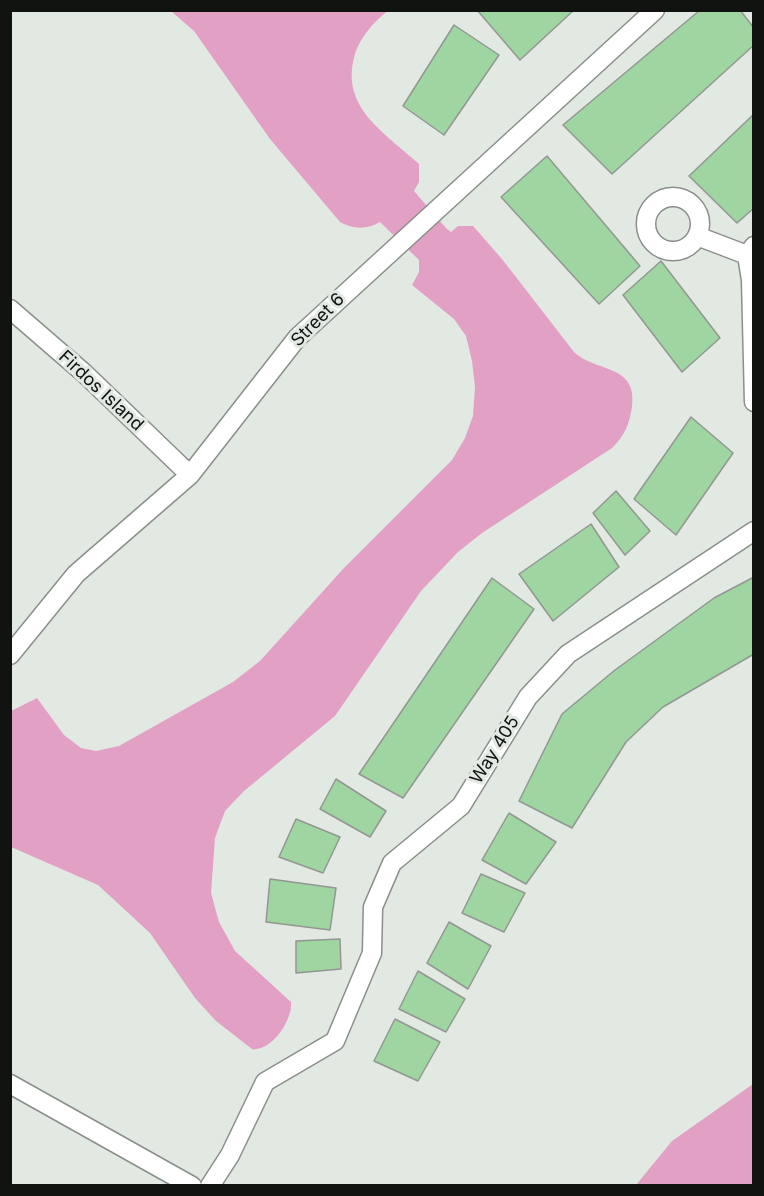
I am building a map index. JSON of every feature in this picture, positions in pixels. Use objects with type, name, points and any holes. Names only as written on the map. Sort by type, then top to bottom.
[{"type":"street","name":"Street 6","points":[[14,650],[76,574],[190,475],[297,338],[655,10]]},
{"type":"street","points":[[697,236],[750,250],[753,402]]},
{"type":"street","name":"Firdos Island","points":[[10,309],[84,373],[190,475]]},
{"type":"street","name":"Way 405","points":[[210,1185],[230,1155],[265,1082],[335,1041],[372,953],[373,907],[392,863],[461,806],[528,697],[568,654],[753,531]]},
{"type":"street","points":[[10,1084],[192,1185]]},
{"type":"shaded area","points":[[171,11],[388,11],[368,30],[357,48],[352,73],[353,89],[368,117],[419,164],[419,182],[414,191],[451,232],[458,226],[473,226],[502,259],[574,352],[583,359],[622,376],[629,383],[632,393],[628,424],[612,448],[482,533],[458,552],[421,591],[335,716],[244,791],[225,811],[215,838],[211,893],[219,922],[235,951],[291,1002],[289,1017],[280,1033],[260,1049],[252,1049],[216,1021],[195,998],[150,933],[98,885],[11,847],[11,711],[37,698],[64,735],[81,748],[96,751],[119,746],[233,682],[260,661],[344,568],[452,460],[465,438],[473,416],[475,387],[466,336],[454,319],[412,285],[419,272],[419,260],[380,222],[360,228],[340,222],[270,139],[194,31]]},
{"type":"shaded area","points":[[753,1084],[753,1185],[636,1185],[672,1141]]},
{"type":"building","points":[[477,10],[574,10],[520,60]]},
{"type":"building","points":[[700,10],[740,10],[754,28],[754,45],[612,174],[563,125]]},
{"type":"building","points":[[454,25],[499,55],[444,135],[403,106]]},
{"type":"building","points":[[754,114],[754,208],[737,223],[689,176]]},
{"type":"building","points":[[547,156],[640,266],[599,304],[501,197]]},
{"type":"building","points":[[661,261],[720,338],[682,372],[623,295]]},
{"type":"building","points":[[691,417],[733,453],[676,535],[634,499]]},
{"type":"building","points":[[616,491],[650,531],[625,555],[593,513]]},
{"type":"building","points":[[591,524],[619,567],[553,621],[519,574]]},
{"type":"building","points":[[754,577],[754,654],[663,707],[626,742],[572,828],[519,801],[562,714],[615,670],[714,598]]},
{"type":"building","points":[[492,578],[534,609],[403,798],[359,774]]},
{"type":"building","points":[[336,779],[386,811],[370,837],[320,809]]},
{"type":"building","points":[[509,813],[556,842],[526,884],[482,860]]},
{"type":"building","points":[[296,819],[340,837],[323,873],[279,857]]},
{"type":"building","points":[[481,874],[525,893],[504,932],[462,913]]},
{"type":"building","points":[[270,879],[336,888],[330,930],[266,922]]},
{"type":"building","points":[[449,922],[491,946],[468,989],[427,963]]},
{"type":"building","points":[[340,939],[341,969],[296,973],[296,941]]},
{"type":"building","points":[[418,971],[465,999],[446,1032],[399,1009]]},
{"type":"building","points":[[395,1019],[440,1042],[418,1081],[374,1061]]}]
